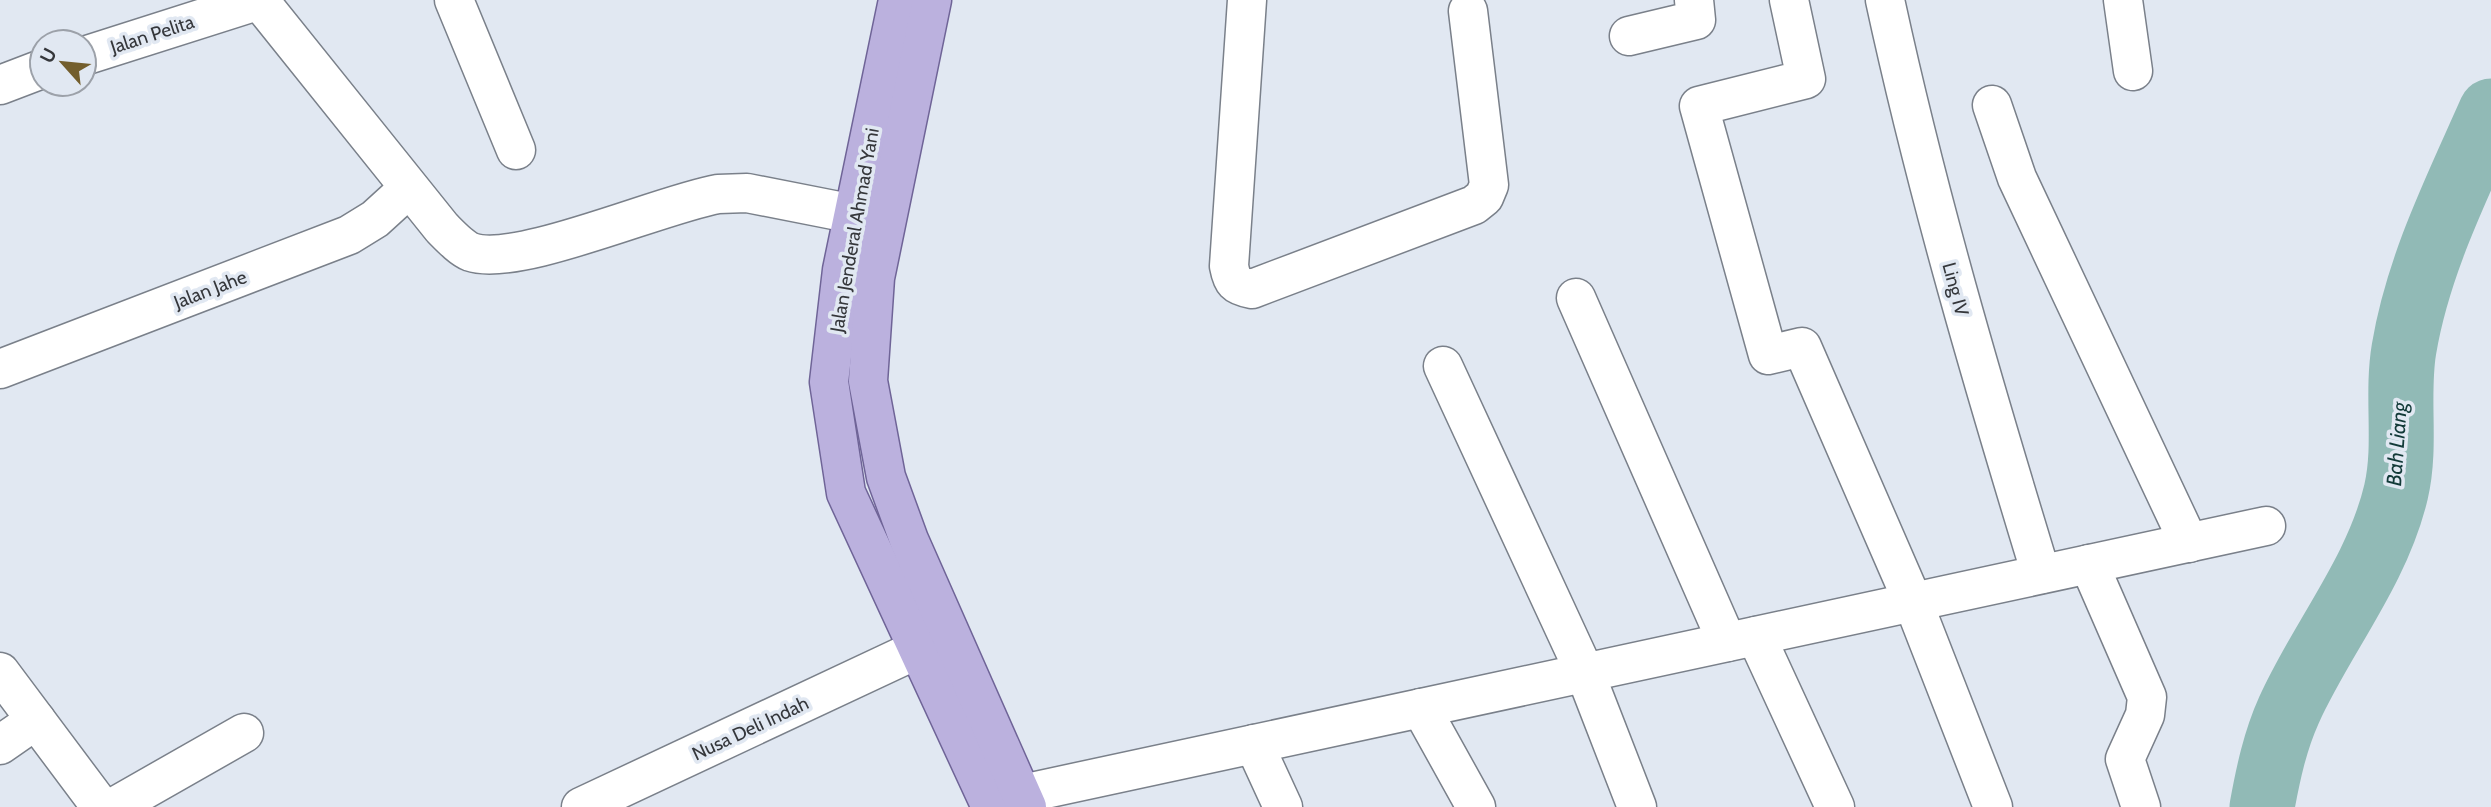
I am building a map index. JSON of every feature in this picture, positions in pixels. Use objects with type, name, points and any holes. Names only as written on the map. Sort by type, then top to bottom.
[{"type":"main road","name":"Jalan Jenderal Ahmad Yani","points":[[898,0],[842,270],[829,382],[846,494],[918,649],[1013,803]]},
{"type":"main road","name":"Jalan Jenderal Ahmad Yani","points":[[932,0],[875,278],[868,381],[887,477],[909,540],[1013,803]]},
{"type":"street","points":[[259,0],[442,228],[468,251],[486,255],[523,251],[718,194],[747,192],[854,214]]},
{"type":"street","name":"Jalan Pelita","points":[[98,52],[259,0]]},
{"type":"street","points":[[454,0],[516,150]]},
{"type":"street","points":[[1247,0],[1229,266],[1231,280],[1238,287],[1251,289],[1474,205],[1484,197],[1489,185],[1468,11]]},
{"type":"street","points":[[1629,36],[1696,20],[1694,0]]},
{"type":"street","points":[[1789,0],[1806,79],[1699,106],[1768,355],[1802,347],[1913,602],[1993,807]]},
{"type":"street","name":"Ling IV","points":[[1885,0],[1914,132],[1973,351],[2041,574]]},
{"type":"street","points":[[2123,0],[2133,71]]},
{"type":"street","points":[[0,85],[28,74]]},
{"type":"street","points":[[1992,105],[2017,178],[2189,543]]},
{"type":"street","name":"Jalan Jahe","points":[[0,369],[349,235],[375,219],[409,188]]},
{"type":"street","points":[[1576,298],[1742,639],[1835,807]]},
{"type":"street","points":[[1443,366],[1585,673],[1637,807]]},
{"type":"street","points":[[1013,803],[1254,744],[2266,526]]},
{"type":"street","points":[[2089,564],[2147,697],[2145,715],[2125,759],[2141,807]]},
{"type":"street","name":"Nusa Deli Indah","points":[[581,807],[918,649]]},
{"type":"street","points":[[0,672],[101,807]]},
{"type":"street","points":[[1421,708],[1476,807]]},
{"type":"street","points":[[0,746],[36,720]]},
{"type":"street","points":[[114,807],[244,733]]},
{"type":"street","points":[[1254,744],[1283,807]]},
{"type":"waterway","name":"Bah Liang","points":[[2262,807],[2272,758],[2289,710],[2362,577],[2387,521],[2399,474],[2402,367],[2410,318],[2440,227],[2491,111]]}]
